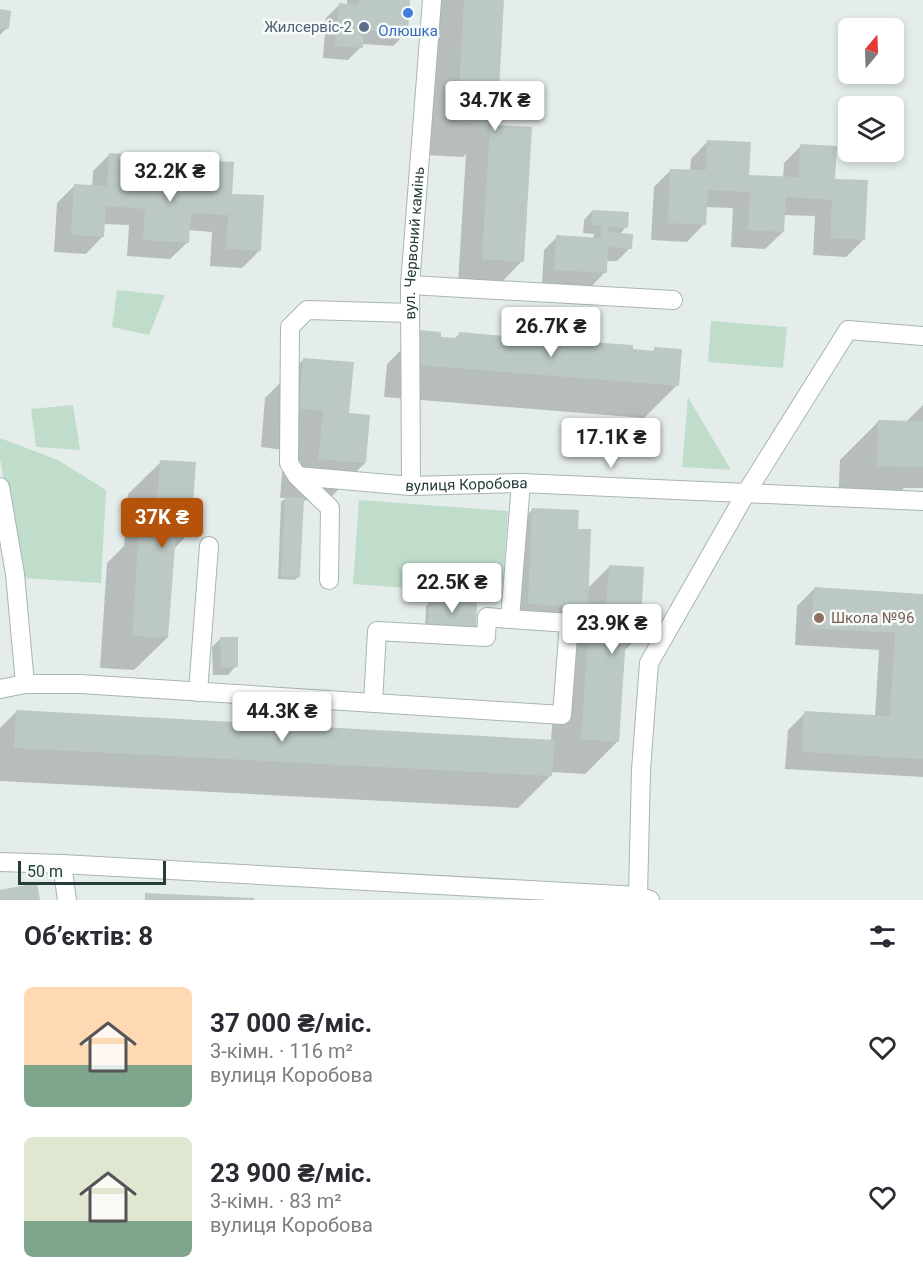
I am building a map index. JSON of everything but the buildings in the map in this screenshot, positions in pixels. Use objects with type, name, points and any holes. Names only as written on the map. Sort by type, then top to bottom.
[{"type":"street","name":"вул. Червоний камінь","points":[[411,486],[410,285],[432,0]]},
{"type":"street","points":[[410,285],[673,300]]},
{"type":"street","points":[[329,580],[330,508],[297,476],[290,463],[290,327],[307,310],[410,314]]},
{"type":"street","points":[[0,862],[644,898],[641,770],[649,663],[746,493],[848,330],[923,336]]},
{"type":"street","name":"вулиця Коробова","points":[[297,476],[411,486],[522,483],[923,501]]},
{"type":"street","points":[[510,619],[522,483]]},
{"type":"street","points":[[0,487],[15,574],[25,684]]},
{"type":"street","points":[[198,692],[209,546]]},
{"type":"street","points":[[0,689],[25,684],[80,684],[198,692],[562,715],[569,623],[487,617],[486,637],[377,631],[373,703]]},
{"type":"street","points":[[62,864],[67,900]]},
{"type":"green space","points":[[117,290],[165,295],[149,335],[112,327]]},
{"type":"green space","points":[[711,321],[787,327],[783,368],[708,362]]},
{"type":"green space","points":[[688,397],[731,470],[682,467]]},
{"type":"green space","points":[[73,405],[80,450],[36,447],[31,409]]},
{"type":"green space","points":[[0,438],[58,460],[106,490],[101,583],[22,578],[0,459]]},
{"type":"green space","points":[[359,500],[508,511],[502,595],[353,584]]},
{"type":"place","name":"Олюшка","points":[[408,13]]},
{"type":"place","name":"Жилсервіс-2","points":[[364,27]]},
{"type":"place","name":"Школа №96","points":[[819,618]]}]
